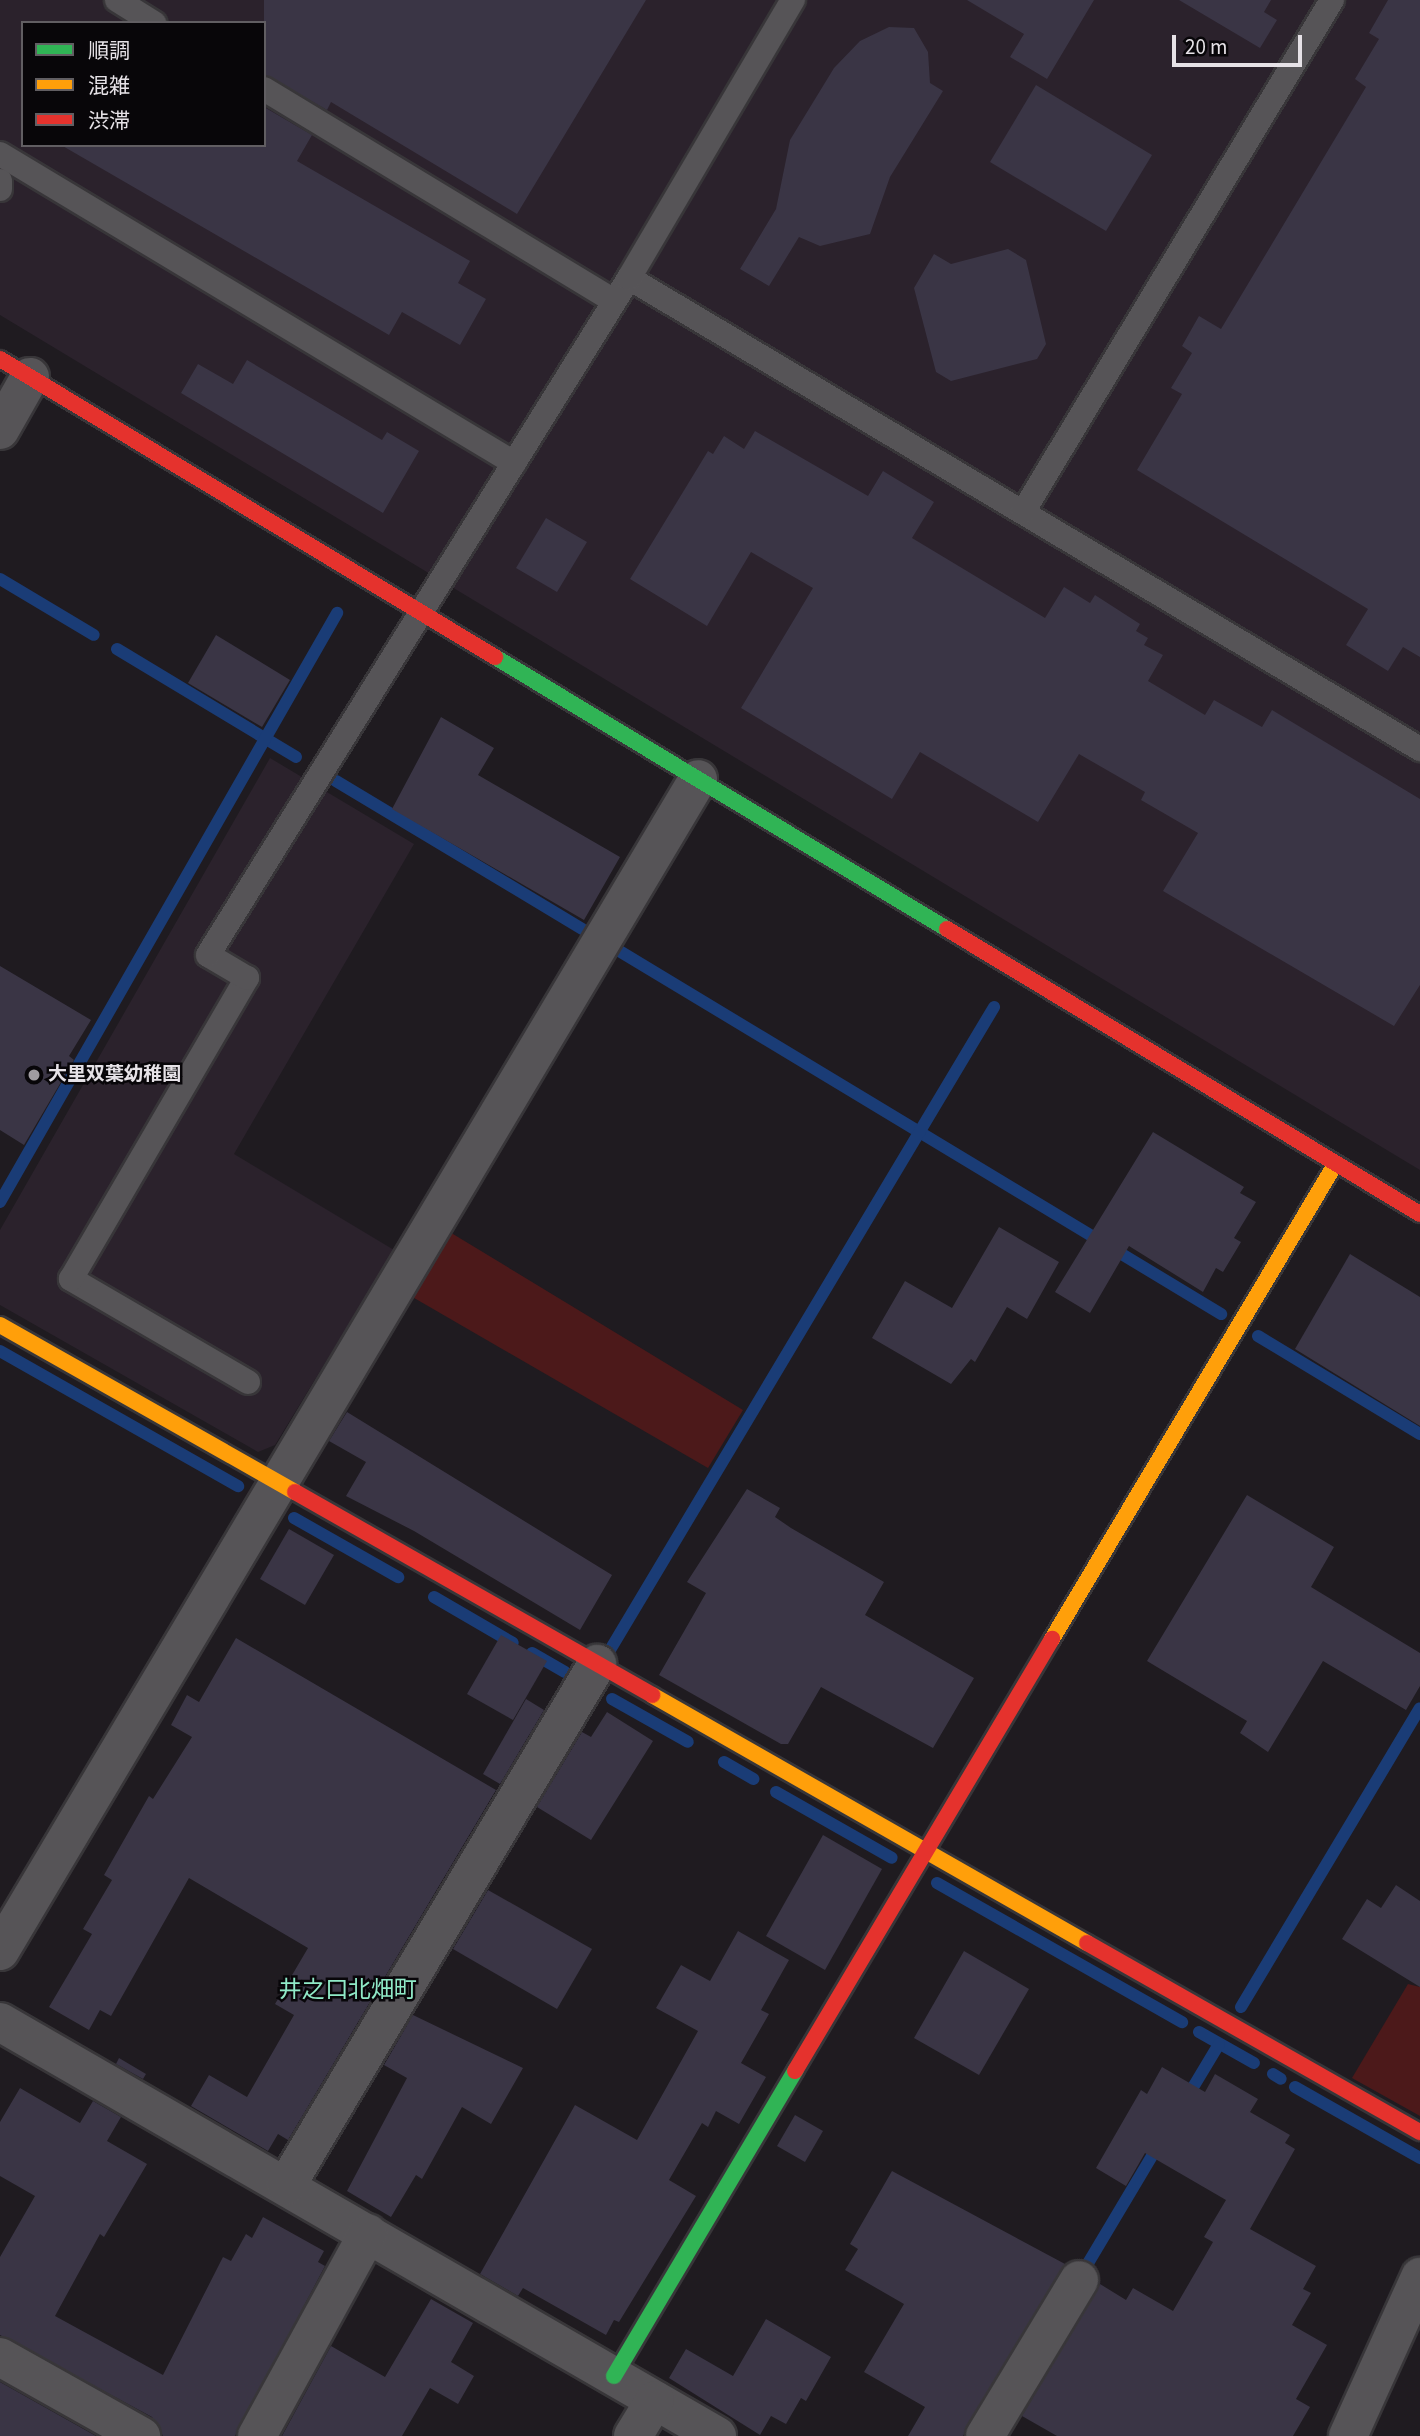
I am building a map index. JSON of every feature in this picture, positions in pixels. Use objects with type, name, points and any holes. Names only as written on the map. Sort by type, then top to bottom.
[{"type":"street","points":[[0,430],[15,368],[1420,1214]]},
{"type":"street","points":[[0,1951],[698,779]]},
{"type":"street","points":[[614,2376],[1336,1163]]},
{"type":"street","points":[[0,1325],[1420,2132]]},
{"type":"street","points":[[286,2186],[597,1664]]},
{"type":"street","points":[[0,2022],[717,2436]]},
{"type":"street","points":[[257,2436],[368,2233]]},
{"type":"street","points":[[1348,2436],[1420,2277]]},
{"type":"street","points":[[985,2436],[1079,2280]]},
{"type":"street","points":[[0,2357],[141,2436]]},
{"type":"street","points":[[633,2436],[655,2400]]},
{"type":"lane","points":[[117,0],[152,21]]},
{"type":"lane","points":[[248,1382],[71,1279],[247,978],[208,955],[629,278],[793,0]]},
{"type":"lane","points":[[1023,512],[1332,0]]},
{"type":"lane","points":[[266,90],[614,301]]},
{"type":"lane","points":[[0,154],[514,463]]},
{"type":"lane","points":[[0,181],[0,188]]},
{"type":"lane","points":[[629,278],[1420,749]]},
{"type":"shaded area","points":[[0,0],[1420,0],[1420,1170],[0,315]]},
{"type":"shaded area","points":[[270,758],[414,844],[234,1154],[394,1250],[275,1445],[258,1452],[0,1305],[0,1230]]},
{"type":"shaded area","points":[[448,1231],[743,1410],[708,1468],[409,1295]]},
{"type":"shaded area","points":[[1408,1984],[1420,1987],[1420,2116],[1352,2078]]},
{"type":"building","points":[[264,0],[646,0],[517,214],[331,102],[327,110],[266,75]]},
{"type":"building","points":[[967,0],[1094,0],[1047,79],[1010,57],[1024,34]]},
{"type":"building","points":[[1179,0],[1271,0],[1264,12],[1277,20],[1260,48]]},
{"type":"building","points":[[1388,0],[1420,0],[1420,657],[1403,647],[1388,671],[1346,645],[1368,609],[1137,470],[1182,394],[1171,388],[1192,353],[1182,346],[1199,316],[1221,329],[1366,87],[1355,79],[1379,39],[1369,33]]},
{"type":"building","points":[[889,27],[914,28],[928,52],[930,83],[943,91],[890,177],[870,234],[820,246],[799,237],[769,286],[740,269],[776,209],[790,140],[834,68],[860,41]]},
{"type":"building","points":[[1036,85],[1152,155],[1106,231],[990,162]]},
{"type":"building","points":[[266,108],[312,135],[297,161],[470,261],[458,283],[486,299],[460,345],[402,312],[389,335],[64,147],[266,147]]},
{"type":"building","points":[[1008,249],[1026,260],[1046,344],[1037,359],[951,381],[936,372],[914,288],[934,254],[951,264]]},
{"type":"building","points":[[247,360],[382,440],[387,432],[419,451],[383,513],[181,393],[198,364],[233,384]]},
{"type":"building","points":[[755,431],[868,496],[883,471],[934,502],[912,538],[1045,618],[1064,587],[1090,603],[1095,595],[1140,624],[1136,631],[1148,638],[1144,645],[1163,655],[1148,681],[1205,715],[1214,700],[1262,727],[1272,710],[1420,799],[1420,985],[1394,1026],[1163,891],[1198,833],[1141,800],[1145,792],[1079,754],[1038,822],[920,752],[892,799],[741,708],[813,588],[751,552],[707,626],[630,579],[708,451],[713,454],[724,436],[744,449]]},
{"type":"building","points":[[546,518],[587,542],[557,592],[516,568]]},
{"type":"building","points":[[216,635],[290,680],[262,727],[188,683]]},
{"type":"building","points":[[441,717],[494,748],[478,775],[620,857],[584,920],[392,809]]},
{"type":"building","name":"大里双葉幼稚園","points":[[0,966],[91,1020],[69,1056],[74,1060],[24,1145],[0,1130]]},
{"type":"building","points":[[1153,1132],[1244,1187],[1240,1193],[1256,1202],[1234,1238],[1241,1242],[1223,1272],[1216,1268],[1203,1292],[1129,1246],[1090,1313],[1055,1292]]},
{"type":"building","points":[[999,1227],[1059,1262],[1027,1319],[1007,1307],[975,1362],[971,1359],[951,1384],[872,1338],[905,1281],[952,1308]]},
{"type":"building","points":[[1350,1254],[1420,1297],[1420,1426],[1295,1349]]},
{"type":"building","points":[[347,1412],[612,1575],[580,1630],[414,1531],[346,1496],[366,1462],[329,1441]]},
{"type":"building","points":[[747,1489],[780,1508],[775,1517],[791,1528],[884,1582],[865,1615],[974,1678],[933,1748],[821,1687],[788,1744],[781,1744],[659,1675],[706,1593],[687,1582]]},
{"type":"building","points":[[1247,1495],[1334,1547],[1311,1587],[1420,1653],[1420,1686],[1406,1710],[1323,1661],[1268,1752],[1240,1733],[1247,1721],[1147,1661]]},
{"type":"building","points":[[289,1529],[334,1555],[305,1605],[260,1579]]},
{"type":"building","points":[[501,1635],[547,1661],[513,1720],[467,1694]]},
{"type":"building","points":[[236,1638],[496,1790],[288,2140],[278,2134],[268,2151],[191,2106],[209,2075],[247,2097],[294,2015],[275,2004],[308,1948],[189,1878],[111,2016],[100,2010],[89,2030],[49,2007],[92,1934],[83,1929],[112,1880],[104,1875],[149,1796],[153,1799],[192,1737],[171,1725],[187,1695],[199,1702]]},
{"type":"building","points":[[526,1699],[544,1710],[500,1784],[483,1774]]},
{"type":"building","points":[[607,1712],[653,1741],[591,1840],[537,1807],[582,1732],[591,1737]]},
{"type":"building","points":[[823,1835],[882,1869],[825,1970],[766,1936]]},
{"type":"building","points":[[1396,1885],[1420,1901],[1420,1987],[1342,1939],[1367,1899],[1381,1908]]},
{"type":"building","points":[[488,1890],[592,1949],[557,2009],[453,1949]]},
{"type":"building","points":[[738,1931],[789,1960],[761,2010],[769,2014],[741,2063],[766,2077],[739,2124],[716,2111],[708,2127],[702,2123],[669,2180],[696,2196],[619,2322],[614,2320],[606,2335],[523,2288],[518,2296],[480,2274],[575,2105],[637,2140],[698,2031],[656,2008],[681,1965],[710,1981]]},
{"type":"building","points":[[964,1951],[1029,1989],[979,2075],[914,2038]]},
{"type":"building","points":[[413,2015],[523,2068],[491,2124],[462,2107],[422,2179],[416,2175],[391,2217],[347,2191],[407,2078],[384,2065]]},
{"type":"building","points":[[119,2058],[146,2074],[143,2079],[116,2064]]},
{"type":"building","points":[[1162,2067],[1205,2092],[1215,2074],[1258,2099],[1250,2112],[1290,2135],[1285,2143],[1295,2149],[1250,2229],[1316,2266],[1303,2289],[1311,2293],[1292,2325],[1327,2345],[1296,2399],[1310,2407],[1293,2436],[1057,2436],[1022,2416],[1100,2284],[1126,2300],[1133,2288],[1173,2311],[1213,2242],[1204,2237],[1226,2200],[1145,2153],[1126,2186],[1096,2168],[1141,2090],[1147,2094]]},
{"type":"building","points":[[20,2088],[80,2123],[93,2101],[121,2117],[107,2141],[147,2164],[104,2237],[100,2234],[55,2316],[163,2375],[223,2257],[231,2261],[246,2234],[252,2238],[263,2217],[324,2251],[318,2262],[325,2266],[235,2436],[163,2436],[152,2417],[0,2335],[0,2257],[35,2196],[0,2176],[0,2122]]},
{"type":"building","points":[[795,2115],[823,2131],[805,2162],[777,2146]]},
{"type":"building","points":[[892,2171],[1065,2264],[963,2436],[908,2436],[925,2407],[864,2372],[904,2304],[845,2270],[858,2249],[850,2244]]},
{"type":"building","points":[[431,2299],[473,2323],[451,2362],[474,2376],[458,2404],[430,2388],[402,2436],[282,2436],[331,2346],[385,2377]]},
{"type":"building","points":[[766,2319],[831,2357],[806,2401],[801,2398],[786,2424],[771,2416],[760,2435],[669,2378],[686,2349],[733,2376]]},
{"type":"building","points":[[0,2382],[96,2436],[0,2436]]},
{"type":"waterway","points":[[0,579],[94,635]]},
{"type":"waterway","points":[[0,1202],[337,613]]},
{"type":"waterway","points":[[117,649],[296,757]]},
{"type":"waterway","points":[[336,781],[582,929]]},
{"type":"waterway","points":[[621,952],[1221,1314]]},
{"type":"waterway","points":[[610,1650],[994,1007]]},
{"type":"waterway","points":[[1258,1336],[1420,1434]]},
{"type":"waterway","points":[[0,1351],[238,1486]]},
{"type":"waterway","points":[[294,1518],[398,1577]]},
{"type":"waterway","points":[[434,1597],[513,1643]]},
{"type":"waterway","points":[[532,1653],[565,1672]]},
{"type":"waterway","points":[[612,1699],[688,1742]]},
{"type":"waterway","points":[[1241,2007],[1420,1708]]},
{"type":"waterway","points":[[724,1762],[753,1779]]},
{"type":"waterway","points":[[776,1792],[892,1858]]},
{"type":"waterway","points":[[937,1883],[1182,2022]]},
{"type":"waterway","points":[[1199,2032],[1254,2063]]},
{"type":"waterway","points":[[1186,2099],[1219,2044]]},
{"type":"waterway","points":[[1273,2074],[1281,2079]]},
{"type":"waterway","points":[[1295,2087],[1420,2158]]},
{"type":"waterway","points":[[1084,2270],[1159,2144]]},
{"type":"traffic: fast","points":[[495,657],[947,929]]},
{"type":"traffic: fast","points":[[614,2376],[795,2071]]},
{"type":"traffic: slow","points":[[1052,1639],[1336,1163]]},
{"type":"traffic: slow","points":[[0,1325],[295,1492]]},
{"type":"traffic: slow","points":[[652,1695],[1087,1943]]},
{"type":"traffic: jam","points":[[0,359],[495,657]]},
{"type":"traffic: jam","points":[[947,929],[1420,1214]]},
{"type":"traffic: jam","points":[[295,1492],[652,1695]]},
{"type":"traffic: jam","points":[[795,2071],[1052,1639]]},
{"type":"traffic: jam","points":[[1087,1943],[1420,2132]]},
{"type":"place","name":"大里双葉幼稚園","points":[[34,1075]]},
{"type":"district","name":"井之口北畑町","points":[[348,1990]]}]
